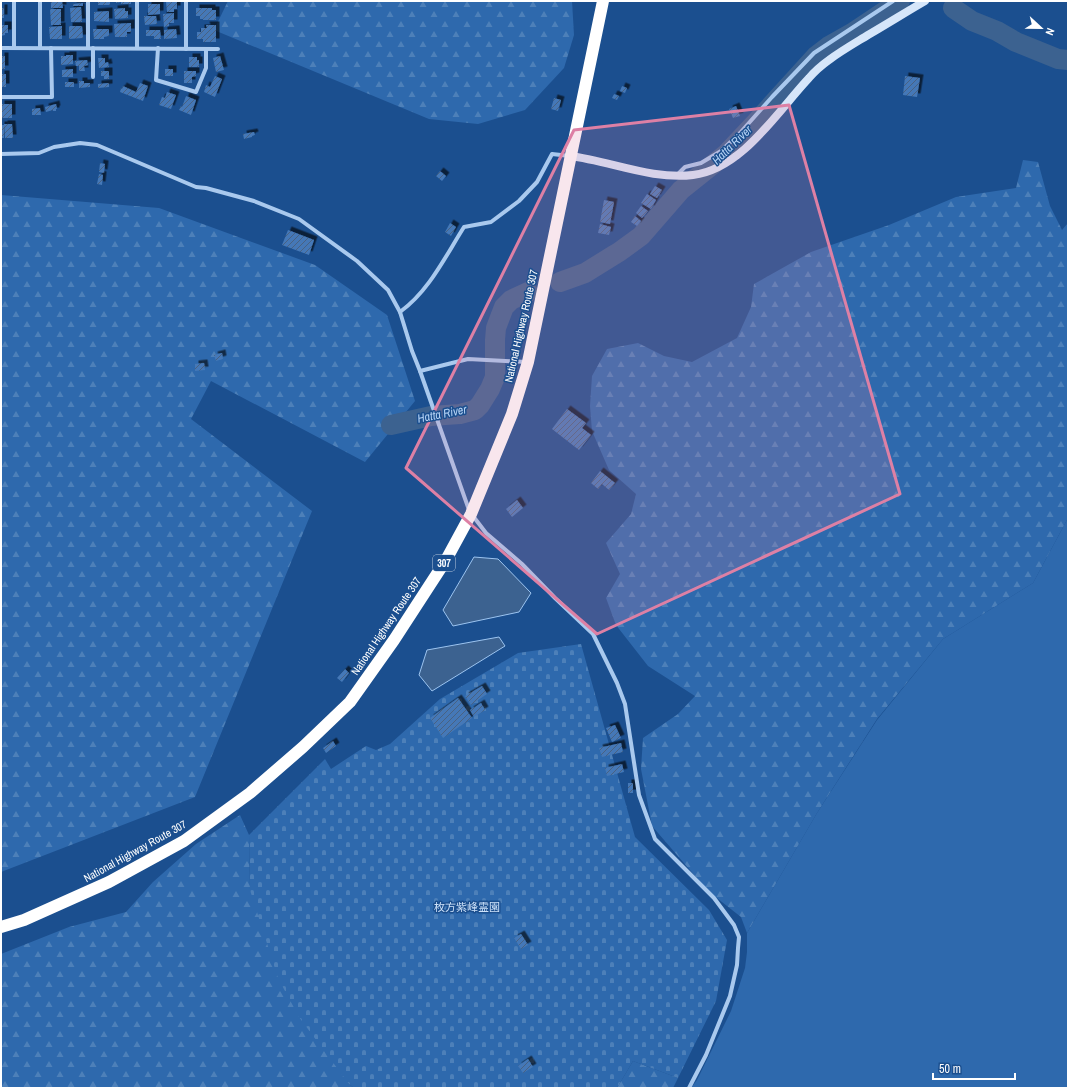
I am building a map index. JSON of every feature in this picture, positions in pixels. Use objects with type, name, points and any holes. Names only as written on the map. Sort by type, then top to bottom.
[{"type":"highway","name":"National Highway Route 307","points":[[1,927],[24,920],[109,882],[184,842],[250,793],[303,747],[350,702],[394,640],[446,560],[471,514],[512,414],[528,362],[603,1]]},
{"type":"street","points":[[14,1],[14,48]]},
{"type":"street","points":[[40,1],[40,48]]},
{"type":"street","points":[[88,1],[88,48]]},
{"type":"street","points":[[137,1],[137,48]]},
{"type":"street","points":[[186,1],[186,49]]},
{"type":"street","points":[[676,176],[685,167],[701,163],[721,151],[740,133],[814,53],[893,1]]},
{"type":"street","points":[[400,312],[429,284],[464,227],[491,222],[519,201],[537,182],[552,154],[602,162],[653,174],[676,176],[694,175],[713,170],[731,161],[746,148],[778,115],[809,77],[830,59],[925,1]]},
{"type":"street","points":[[1,48],[218,49]]},
{"type":"street","points":[[1,97],[52,97],[50,48]]},
{"type":"street","points":[[93,48],[93,77]]},
{"type":"street","points":[[158,48],[156,80],[196,92],[206,68],[206,49]]},
{"type":"street","points":[[1,154],[39,154],[54,147],[80,143],[97,145],[196,187],[206,188],[254,201],[299,219],[357,261],[388,290],[400,312],[412,351],[471,514],[486,533],[522,564],[593,634],[617,683],[625,704],[639,795],[655,840],[714,898],[734,925],[738,937],[738,948],[737,965],[730,996],[706,1055],[688,1088]]},
{"type":"street","points":[[420,371],[468,359],[528,362]]},
{"type":"highlighted area","points":[[789,105],[900,494],[597,634],[406,468],[574,130]]},
{"type":"green space","points":[[228,1],[572,1],[574,35],[564,68],[525,110],[478,124],[429,119],[214,30]]},
{"type":"green space","points":[[1023,160],[1038,162],[1050,206],[1062,230],[1068,223],[1068,518],[1033,583],[943,639],[877,719],[817,813],[747,933],[741,917],[708,891],[652,826],[641,769],[643,738],[678,714],[695,696],[648,666],[616,625],[606,598],[620,574],[606,543],[631,514],[636,494],[609,470],[592,431],[590,406],[592,376],[607,349],[638,343],[664,356],[692,362],[737,338],[751,307],[754,284],[811,252],[889,225],[956,197],[1016,188]]},
{"type":"green space","points":[[1,195],[159,208],[315,265],[387,315],[415,401],[365,462],[211,381],[191,419],[312,511],[195,797],[1,872]]},
{"type":"green space","points":[[1068,518],[1068,1088],[691,1088],[697,1080],[731,1011],[745,968],[747,933],[817,813],[877,720],[943,639],[1033,583]]},
{"type":"green space","name":"枚方紫峰霊園","points":[[581,644],[635,837],[709,910],[727,940],[716,1001],[678,1078],[633,1061],[617,1088],[354,1088],[349,1084],[299,1017],[278,978],[250,890],[249,835],[325,759],[331,769],[366,746],[376,750],[390,744],[440,699],[518,653]]},
{"type":"green space","points":[[240,815],[249,835],[250,890],[349,1084],[354,1088],[1,1088],[1,954],[69,927],[126,912],[153,882],[196,844]]},
{"type":"green space","points":[[633,1061],[678,1078],[673,1088],[617,1088]]},
{"type":"shaded area","points":[[474,557],[498,559],[531,593],[519,612],[453,626],[443,610]]},
{"type":"shaded area","points":[[499,637],[505,646],[432,691],[419,675],[427,650]]},
{"type":"building","points":[[51,1],[62,1],[63,8],[51,8]]},
{"type":"building","points":[[95,1],[110,1],[110,5],[98,5],[98,2]]},
{"type":"building","points":[[116,1],[131,1],[131,4],[121,4],[121,2],[116,3]]},
{"type":"building","points":[[166,2],[177,2],[177,9],[174,9],[174,12],[167,12]]},
{"type":"building","points":[[83,3],[83,6],[73,6],[73,4]]},
{"type":"building","points":[[148,4],[160,4],[160,14],[148,15]]},
{"type":"building","points":[[81,7],[82,22],[71,22],[70,8]]},
{"type":"building","points":[[1,8],[4,8],[4,18],[1,18]]},
{"type":"building","points":[[125,8],[125,11],[128,11],[128,18],[115,19],[114,9]]},
{"type":"building","points":[[196,8],[212,8],[212,10],[216,10],[216,20],[200,19],[200,16],[196,16]]},
{"type":"building","points":[[50,9],[61,9],[61,25],[51,25]]},
{"type":"building","points":[[109,11],[109,22],[94,21],[94,12]]},
{"type":"building","points":[[174,13],[174,23],[169,23],[169,26],[164,27],[163,14]]},
{"type":"building","points":[[144,16],[156,16],[157,24],[145,25]]},
{"type":"building","points":[[131,23],[131,32],[127,32],[127,37],[115,37],[114,24]]},
{"type":"building","points":[[1,25],[8,25],[8,33],[1,36]]},
{"type":"building","points":[[206,25],[216,25],[216,42],[203,42],[203,39],[197,39],[197,32],[201,32],[201,28],[207,28]]},
{"type":"building","points":[[62,26],[62,39],[50,39],[49,27]]},
{"type":"building","points":[[69,26],[82,26],[83,38],[69,39]]},
{"type":"building","points":[[93,29],[109,29],[109,36],[104,37],[104,39],[94,39]]},
{"type":"building","points":[[176,29],[177,38],[164,39],[164,30]]},
{"type":"building","points":[[146,30],[160,30],[161,39],[154,39],[154,36],[146,36]]},
{"type":"building","points":[[73,55],[73,64],[61,65],[61,56]]},
{"type":"building","points":[[1,56],[5,56],[5,69],[1,69]]},
{"type":"building","points":[[220,56],[224,70],[216,72],[213,58]]},
{"type":"building","points":[[189,57],[197,57],[197,60],[199,60],[199,67],[189,67]]},
{"type":"building","points":[[98,58],[105,58],[105,63],[108,62],[109,67],[99,68]]},
{"type":"building","points":[[87,60],[88,65],[84,66],[85,71],[79,71],[79,66],[76,66],[75,61]]},
{"type":"building","points":[[73,69],[73,77],[62,77],[62,70]]},
{"type":"building","points":[[165,69],[173,69],[173,76],[165,76]]},
{"type":"building","points":[[101,71],[109,71],[109,79],[104,79],[104,76],[101,76]]},
{"type":"building","points":[[184,71],[196,71],[196,76],[192,77],[192,83],[184,83]]},
{"type":"building","points":[[1,74],[6,74],[6,87],[1,87]]},
{"type":"building","points":[[215,76],[222,79],[215,97],[204,92],[206,85],[210,87]]},
{"type":"building","points":[[905,76],[920,78],[917,97],[903,95]]},
{"type":"building","points":[[79,81],[90,83],[90,87],[79,88]]},
{"type":"building","points":[[65,82],[74,82],[74,87],[65,87]]},
{"type":"building","points":[[109,83],[109,87],[98,88],[98,84]]},
{"type":"building","points":[[140,83],[148,86],[143,101],[120,92],[123,86],[136,92]]},
{"type":"building","points":[[622,86],[627,88],[625,93],[620,91]]},
{"type":"building","points":[[167,92],[176,95],[171,109],[159,105],[162,97],[165,98]]},
{"type":"building","points":[[614,94],[619,96],[617,100],[612,98]]},
{"type":"building","points":[[186,96],[196,100],[191,115],[179,110],[181,106],[182,107]]},
{"type":"building","points":[[554,98],[561,100],[558,111],[551,109]]},
{"type":"building","points":[[1,104],[12,104],[12,118],[1,118]]},
{"type":"building","points":[[56,104],[56,111],[53,110],[46,112],[45,107]]},
{"type":"building","points":[[736,106],[740,116],[733,118],[729,109]]},
{"type":"building","points":[[40,108],[41,115],[32,115],[32,109]]},
{"type":"building","points":[[4,124],[12,124],[13,138],[5,138]]},
{"type":"building","points":[[1,125],[4,125],[4,138],[1,138]]},
{"type":"building","points":[[254,132],[255,135],[244,139],[243,134]]},
{"type":"building","points":[[100,163],[105,164],[104,173],[99,172]]},
{"type":"building","points":[[440,171],[446,176],[442,181],[436,176]]},
{"type":"building","points":[[99,174],[103,175],[102,185],[97,184]]},
{"type":"building","points":[[655,186],[662,190],[657,198],[650,194]]},
{"type":"building","points":[[647,194],[656,200],[651,209],[641,203]]},
{"type":"building","points":[[604,200],[614,202],[610,224],[600,222]]},
{"type":"building","points":[[641,206],[648,211],[642,218],[636,213]]},
{"type":"building","points":[[635,216],[641,221],[637,226],[631,222]]},
{"type":"building","points":[[450,223],[456,227],[451,236],[445,232]]},
{"type":"building","points":[[600,224],[611,227],[609,235],[598,233]]},
{"type":"building","points":[[288,230],[314,240],[309,255],[282,245]]},
{"type":"building","points":[[222,353],[223,359],[216,361],[214,355]]},
{"type":"building","points":[[204,363],[205,370],[195,371],[195,364]]},
{"type":"building","points":[[567,409],[586,423],[582,428],[591,435],[579,450],[552,429]]},
{"type":"building","points":[[600,471],[615,483],[609,490],[602,484],[598,489],[591,483]]},
{"type":"building","points":[[517,500],[523,508],[512,517],[506,509]]},
{"type":"building","points":[[345,669],[349,673],[342,682],[337,678]]},
{"type":"building","points":[[482,686],[487,694],[471,705],[465,696]]},
{"type":"building","points":[[458,698],[472,718],[443,738],[430,718]]},
{"type":"building","points":[[481,703],[485,710],[474,717],[470,710]]},
{"type":"building","points":[[615,725],[621,738],[612,742],[606,728]]},
{"type":"building","points":[[333,741],[336,746],[326,753],[323,748]]},
{"type":"building","points":[[621,743],[623,752],[602,757],[599,748]]},
{"type":"building","points":[[622,764],[624,772],[607,776],[605,768]]},
{"type":"building","points":[[628,783],[633,783],[633,793],[628,793]]},
{"type":"building","points":[[521,934],[528,945],[521,949],[514,938]]},
{"type":"building","points":[[528,1059],[533,1067],[523,1073],[518,1066]]},
{"type":"waterway","name":"Hatta River","points":[[560,282],[585,273],[619,252],[641,236],[681,190],[726,154],[816,56],[829,46],[852,33],[900,1]]},
{"type":"waterway","name":"Hatta River","points":[[953,8],[972,21],[997,31],[1016,42],[1058,59],[1068,60]]},
{"type":"waterway","name":"Hatta River","points":[[391,425],[431,416],[460,414],[475,410],[490,389],[495,377],[496,328],[504,307],[511,300],[528,292]]}]
